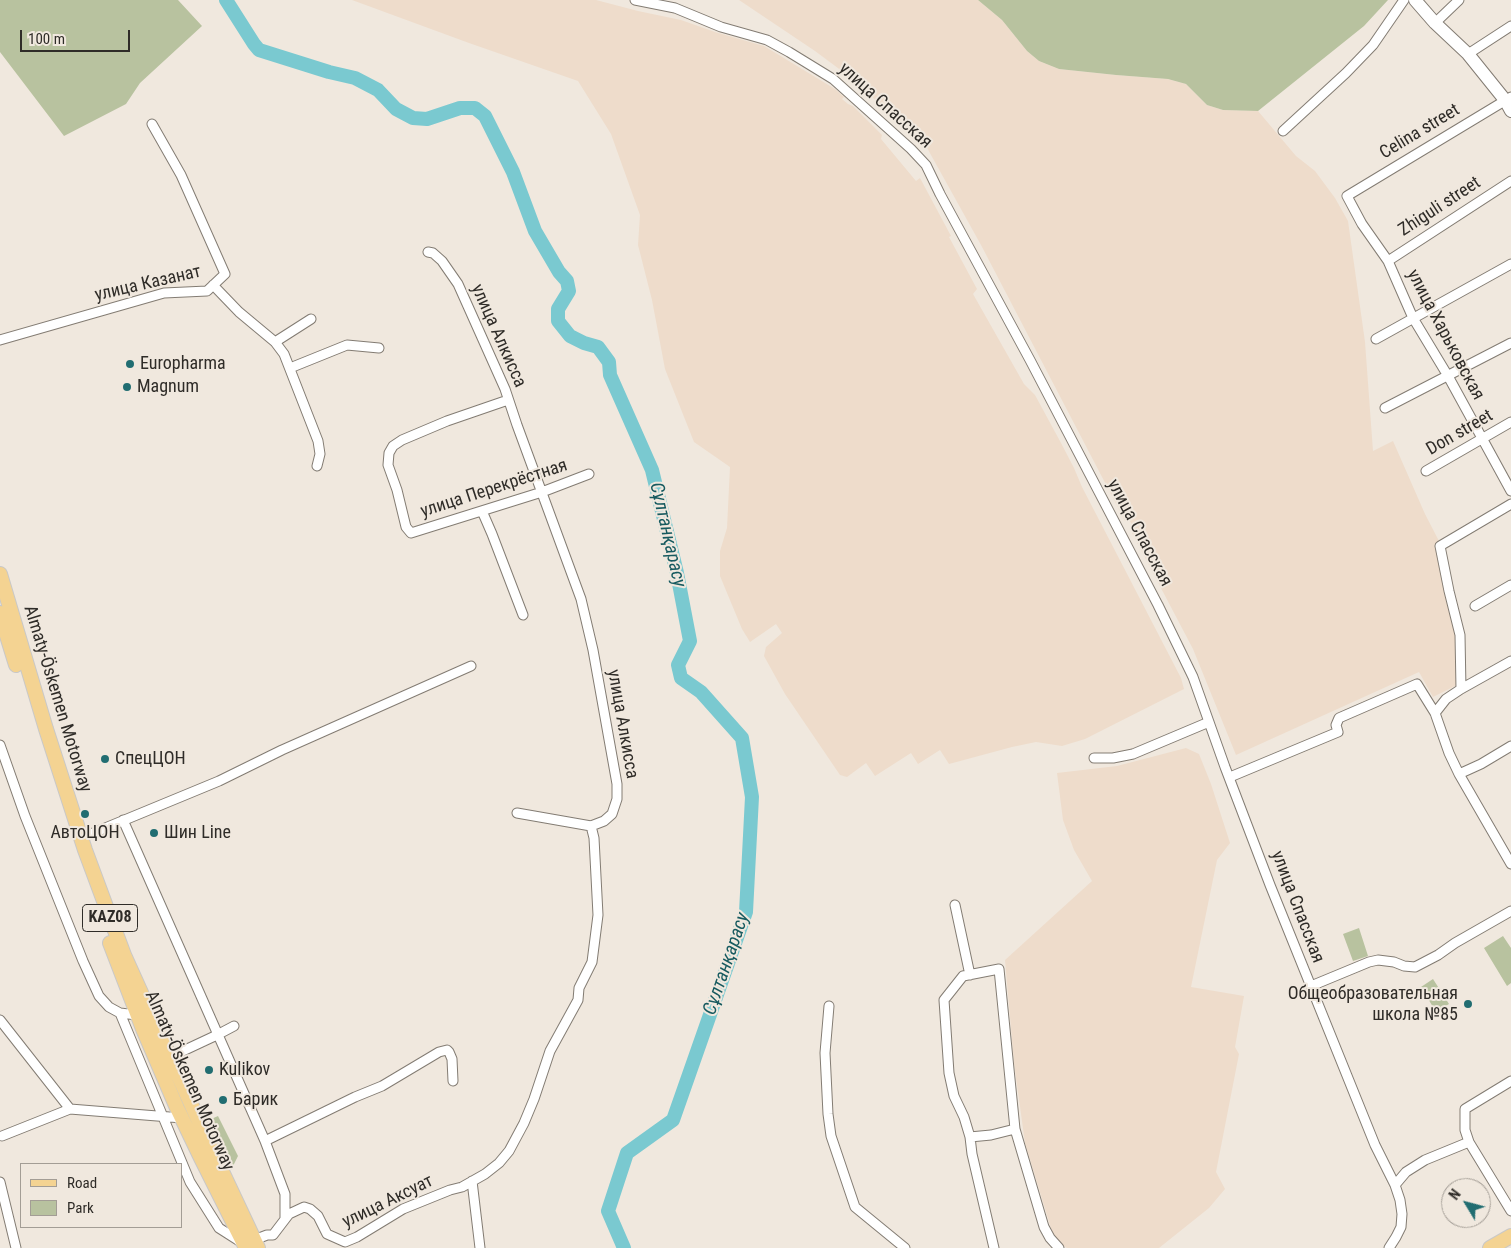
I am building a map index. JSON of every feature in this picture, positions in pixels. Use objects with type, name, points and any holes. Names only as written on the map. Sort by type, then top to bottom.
[{"type":"main road","name":"Almaty-Öskemen Motorway","points":[[0,574],[81,838],[124,955],[126,973],[138,1015],[182,1118],[251,1245]]},
{"type":"main road","name":"Almaty-Öskemen Motorway","points":[[0,613],[72,842],[126,973],[170,1057],[251,1245]]},
{"type":"main road","points":[[1490,1248],[1511,1236]]},
{"type":"street","name":"улица Спасская","points":[[635,0],[675,8],[721,27],[767,40],[789,52],[833,80],[911,149],[926,165],[1158,605],[1193,677],[1311,986],[1375,1145],[1395,1185],[1400,1200],[1401,1227],[1389,1248]]},
{"type":"street","points":[[1283,131],[1346,73],[1373,45],[1404,0]]},
{"type":"street","points":[[1415,0],[1435,23],[1468,54],[1509,103]]},
{"type":"street","points":[[1435,23],[1459,0]]},
{"type":"street","points":[[1468,54],[1511,26]]},
{"type":"street","name":"Celina street","points":[[1346,196],[1509,103]]},
{"type":"street","name":"улица Казанат","points":[[0,340],[164,293],[207,291],[225,274],[181,175],[152,124]]},
{"type":"street","name":"Zhiguli street","points":[[1388,261],[1511,181]]},
{"type":"street","name":"улица Харьковская","points":[[1346,196],[1362,224],[1388,261],[1414,318],[1511,491]]},
{"type":"street","name":"улица Алкисса","points":[[428,252],[433,253],[442,261],[458,284],[505,389],[581,599],[593,650],[617,784],[617,799],[612,814],[604,821],[591,826]]},
{"type":"street","points":[[1376,338],[1511,264]]},
{"type":"street","points":[[212,286],[274,342],[284,354],[318,440],[320,454],[316,466]]},
{"type":"street","points":[[274,342],[311,319]]},
{"type":"street","points":[[1385,408],[1511,343]]},
{"type":"street","points":[[290,368],[347,345],[378,348]]},
{"type":"street","name":"улица Перекрёстная","points":[[508,400],[447,421],[402,440],[393,446],[389,453],[388,465],[397,490],[406,527],[411,533],[542,492],[589,474]]},
{"type":"street","name":"Don street","points":[[1426,471],[1511,422]]},
{"type":"street","points":[[1461,689],[1460,635],[1448,591],[1440,548],[1441,545],[1511,504]]},
{"type":"street","points":[[482,511],[523,615]]},
{"type":"street","points":[[1475,606],[1511,585]]},
{"type":"street","points":[[1435,713],[1446,699],[1511,661]]},
{"type":"street","points":[[81,838],[219,781],[282,750],[471,666]]},
{"type":"street","points":[[1230,777],[1338,732],[1336,725],[1338,718],[1417,684],[1435,713],[1449,753],[1459,774],[1507,850],[1511,864]]},
{"type":"street","points":[[1094,758],[1113,758],[1133,754],[1209,722]]},
{"type":"street","points":[[0,744],[25,816],[99,996],[109,1007],[120,1013],[138,1015]]},
{"type":"street","points":[[1459,774],[1481,764],[1511,746]]},
{"type":"street","points":[[480,1248],[472,1181],[500,1163],[509,1151],[524,1122],[534,1100],[550,1051],[578,1000],[579,988],[592,962],[598,915],[594,838],[591,826],[517,813]]},
{"type":"street","points":[[123,820],[265,1141],[285,1194],[285,1219]]},
{"type":"street","points":[[955,905],[970,975]]},
{"type":"street","points":[[1311,986],[1378,960],[1415,967],[1511,911]]},
{"type":"street","points":[[994,1248],[972,1154],[970,1137],[964,1117],[954,1096],[949,1073],[944,1000],[963,976],[998,969],[1015,1129],[1044,1227],[1050,1238],[1059,1248]]},
{"type":"street","points":[[829,1006],[825,1053],[831,1136],[855,1207],[905,1248]]},
{"type":"street","points":[[120,1013],[182,1163]]},
{"type":"street","points":[[0,1020],[70,1109]]},
{"type":"street","points":[[170,1057],[234,1026]]},
{"type":"street","points":[[265,1141],[355,1097],[382,1086],[438,1052],[446,1050],[449,1052],[452,1059],[452,1081]]},
{"type":"street","points":[[1511,1081],[1465,1109],[1465,1130],[1469,1142],[1511,1211]]},
{"type":"street","points":[[1,1137],[70,1109],[182,1118]]},
{"type":"street","points":[[970,1137],[991,1135],[1015,1129]]},
{"type":"street","points":[[1395,1185],[1406,1172],[1425,1160],[1469,1142]]},
{"type":"street","points":[[182,1163],[190,1182],[219,1228],[251,1245]]},
{"type":"street","name":"улица Аксуат","points":[[251,1245],[267,1235],[273,1235],[289,1214],[304,1206],[318,1216],[327,1234],[347,1245],[403,1209],[462,1187],[472,1181]]},
{"type":"street","points":[[0,1182],[16,1248]]},
{"type":"shaded area","points":[[352,0],[596,0],[681,20],[764,46],[835,89],[844,97],[842,99],[853,106],[882,135],[881,139],[916,181],[920,178],[977,289],[973,294],[1024,384],[1035,395],[1061,443],[1181,678],[1184,689],[1085,739],[1062,746],[1036,742],[949,764],[940,750],[918,764],[911,753],[875,776],[866,763],[847,777],[840,775],[785,694],[764,656],[766,647],[782,633],[776,624],[750,642],[742,629],[720,576],[720,551],[727,528],[730,467],[694,442],[665,369],[652,300],[638,245],[640,215],[611,134],[578,81]]},
{"type":"shaded area","points":[[739,0],[978,0],[1002,20],[1027,51],[1039,61],[1059,69],[1168,79],[1186,84],[1207,105],[1223,110],[1258,111],[1296,156],[1315,171],[1335,198],[1348,221],[1365,342],[1373,451],[1393,441],[1440,543],[1462,636],[1457,685],[1433,697],[1419,672],[1236,755],[1193,649],[1132,533],[1136,530],[1129,520],[1125,521],[981,245],[921,137],[910,121],[897,121],[858,83],[815,51]]},
{"type":"shaded area","points":[[1186,748],[1199,754],[1230,843],[1217,860],[1191,987],[1244,996],[1235,1047],[1239,1054],[1216,1172],[1225,1189],[1209,1208],[1159,1248],[1067,1248],[1053,1235],[1025,1143],[1014,1063],[1005,960],[1092,881],[1074,850],[1063,820],[1057,773],[1117,766]]},
{"type":"green space","points":[[0,0],[178,0],[202,26],[140,83],[126,104],[64,136],[0,52]]},
{"type":"green space","points":[[978,0],[1388,0],[1364,26],[1258,111],[1223,110],[1207,105],[1186,84],[1168,79],[1059,69],[1039,61],[1027,51],[1002,20]]},
{"type":"green space","points":[[1359,928],[1368,956],[1353,961],[1343,934]]},
{"type":"green space","points":[[1503,936],[1511,948],[1511,983],[1507,986],[1484,948]]},
{"type":"green space","points":[[1433,979],[1449,1004],[1436,1012],[1421,987]]},
{"type":"green space","points":[[218,1116],[238,1156],[231,1170],[209,1120]]},
{"type":"waterway","name":"Сұлтанқарасу","points":[[226,0],[259,50],[329,72],[355,78],[378,90],[396,109],[413,118],[427,119],[460,108],[475,108],[485,116],[513,172],[535,231],[559,272],[567,281],[569,291],[558,309],[558,321],[570,336],[598,347],[609,362],[610,375],[652,470],[677,573],[690,641],[678,665],[681,678],[701,692],[742,738],[752,797],[746,912],[673,1120],[627,1153],[608,1211],[624,1248]]},
{"type":"place","name":"Europharma","points":[[130,364]]},
{"type":"place","name":"Magnum","points":[[127,387]]},
{"type":"place","name":"СпецЦОН","points":[[105,759]]},
{"type":"place","name":"АвтоЦОН","points":[[85,814]]},
{"type":"place","name":"Шин Line","points":[[154,833]]},
{"type":"place","name":"Общеобразовательная школа №85","points":[[1468,1004]]},
{"type":"place","name":"Kulikov","points":[[209,1070]]},
{"type":"place","name":"Барик","points":[[223,1100]]}]
